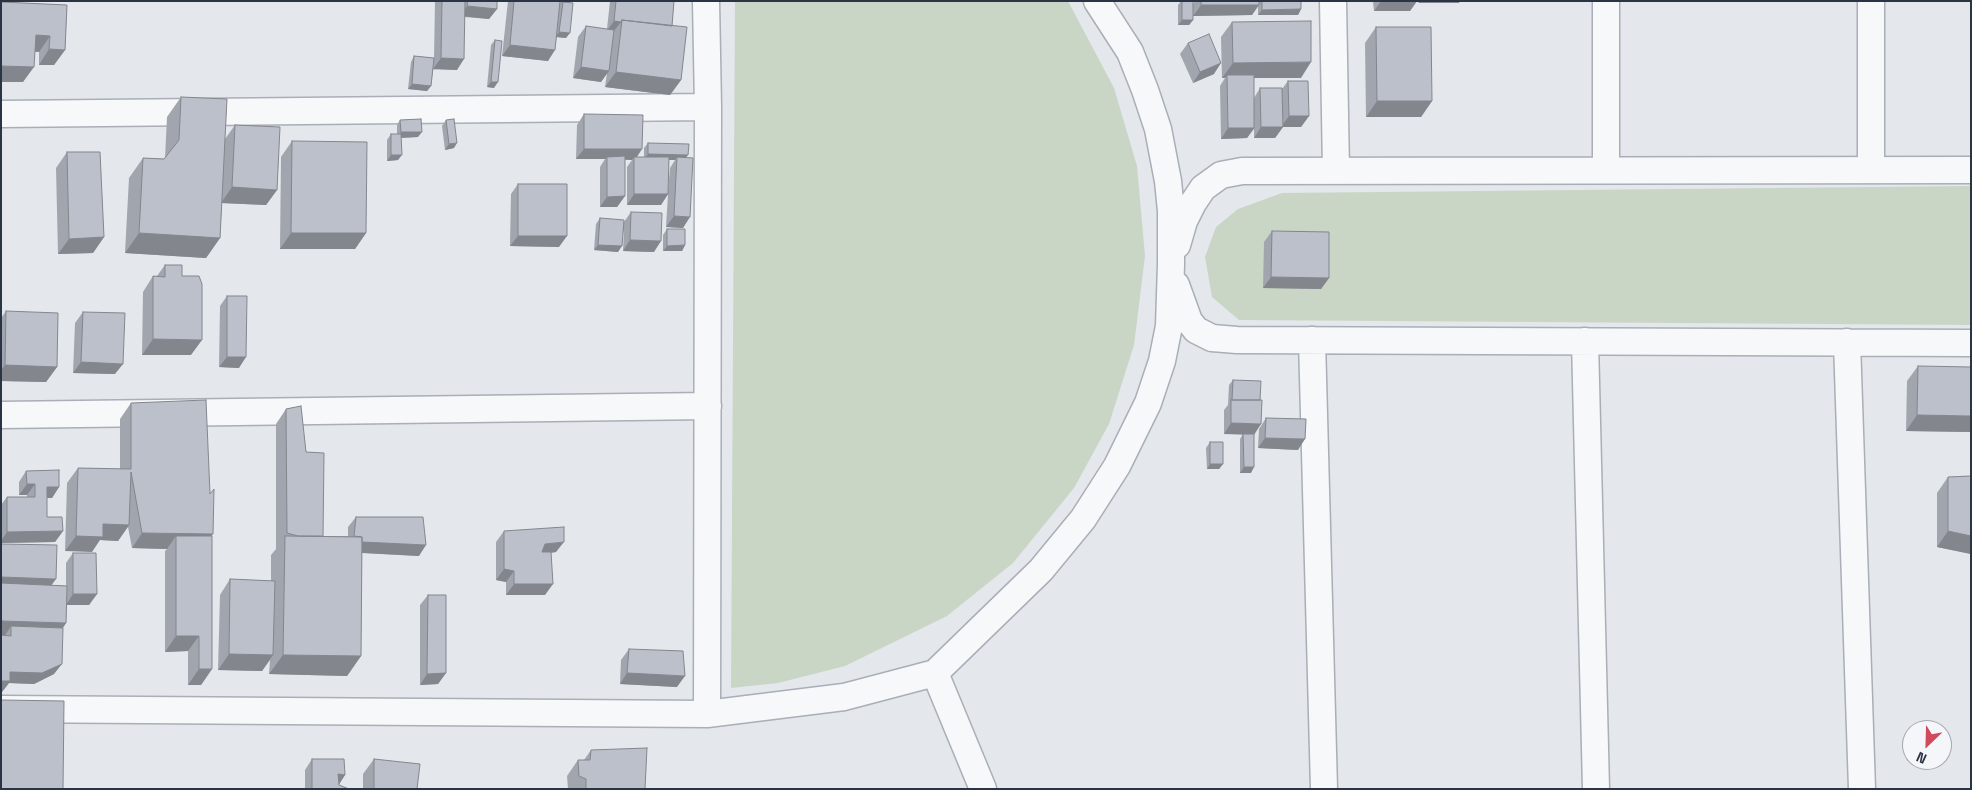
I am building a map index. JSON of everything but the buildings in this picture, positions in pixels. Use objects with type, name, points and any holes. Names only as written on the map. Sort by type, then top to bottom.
[{"type":"street","points":[[706,1],[708,107],[707,714]]},
{"type":"street","points":[[1,709],[707,714],[844,697],[935,673],[1041,570],[1083,518],[1117,466],[1148,403],[1162,361],[1169,326],[1171,264],[1169,196],[1158,129],[1130,52],[1097,1]]},
{"type":"street","points":[[1333,1],[1336,170]]},
{"type":"street","points":[[1606,1],[1606,170]]},
{"type":"street","points":[[1871,1],[1871,170]]},
{"type":"street","points":[[1,114],[708,107]]},
{"type":"street","points":[[1971,170],[1242,171],[1220,175],[1203,188],[1184,221],[1171,264],[1189,321],[1196,330],[1212,338],[1237,340],[1971,343]]},
{"type":"street","points":[[1312,340],[1324,789]]},
{"type":"street","points":[[1585,341],[1596,789]]},
{"type":"street","points":[[1847,342],[1862,789]]},
{"type":"street","points":[[1,414],[708,406]]},
{"type":"street","points":[[935,673],[983,789]]},
{"type":"green space","points":[[735,1],[1068,1],[1114,88],[1137,166],[1145,256],[1134,345],[1109,424],[1074,488],[1013,563],[947,616],[845,666],[778,683],[731,688]]},
{"type":"green space","points":[[1971,186],[1971,325],[1239,320],[1212,297],[1205,257],[1216,227],[1238,209],[1282,193]]}]
